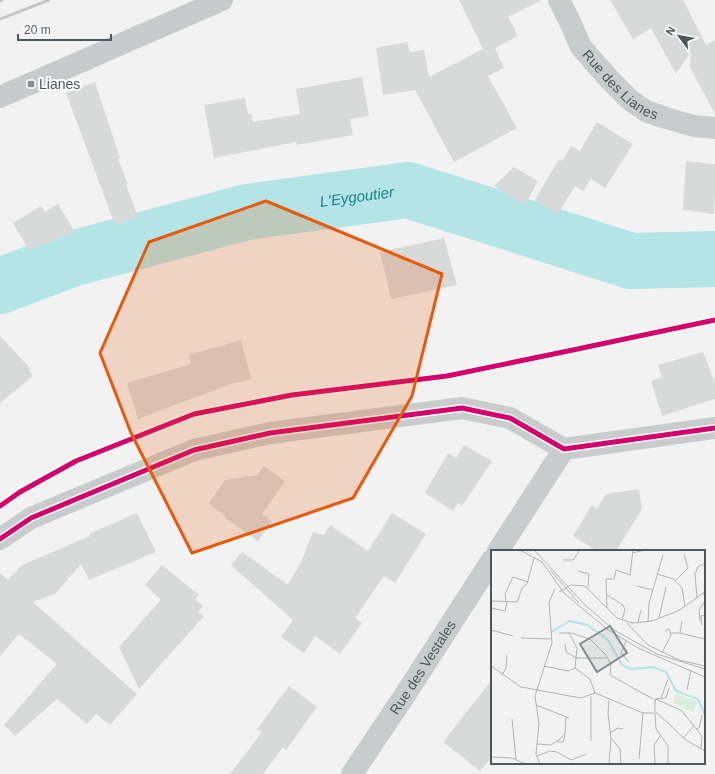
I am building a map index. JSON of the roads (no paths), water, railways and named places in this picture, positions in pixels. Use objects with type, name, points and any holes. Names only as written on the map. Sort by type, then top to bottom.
[{"type":"main road","points":[[5,95],[222,0]]},
{"type":"street","name":"Rue des Lianes","points":[[559,0],[581,47],[630,100],[646,111],[666,118],[694,126],[715,128]]},
{"type":"street","points":[[0,539],[31,518],[194,450],[270,433],[462,408],[510,418],[564,448],[715,428]]},
{"type":"street","points":[[499,550],[564,448]]},
{"type":"street","name":"Rue des Vestales","points":[[352,774],[491,562]]},
{"type":"waterway","name":"L'Eygoutier","points":[[0,286],[71,259],[247,212],[408,190],[631,261],[715,259]]},
{"type":"railway","points":[[0,19],[49,0]]},
{"type":"place","name":"Lianes","points":[[31,84]]}]
